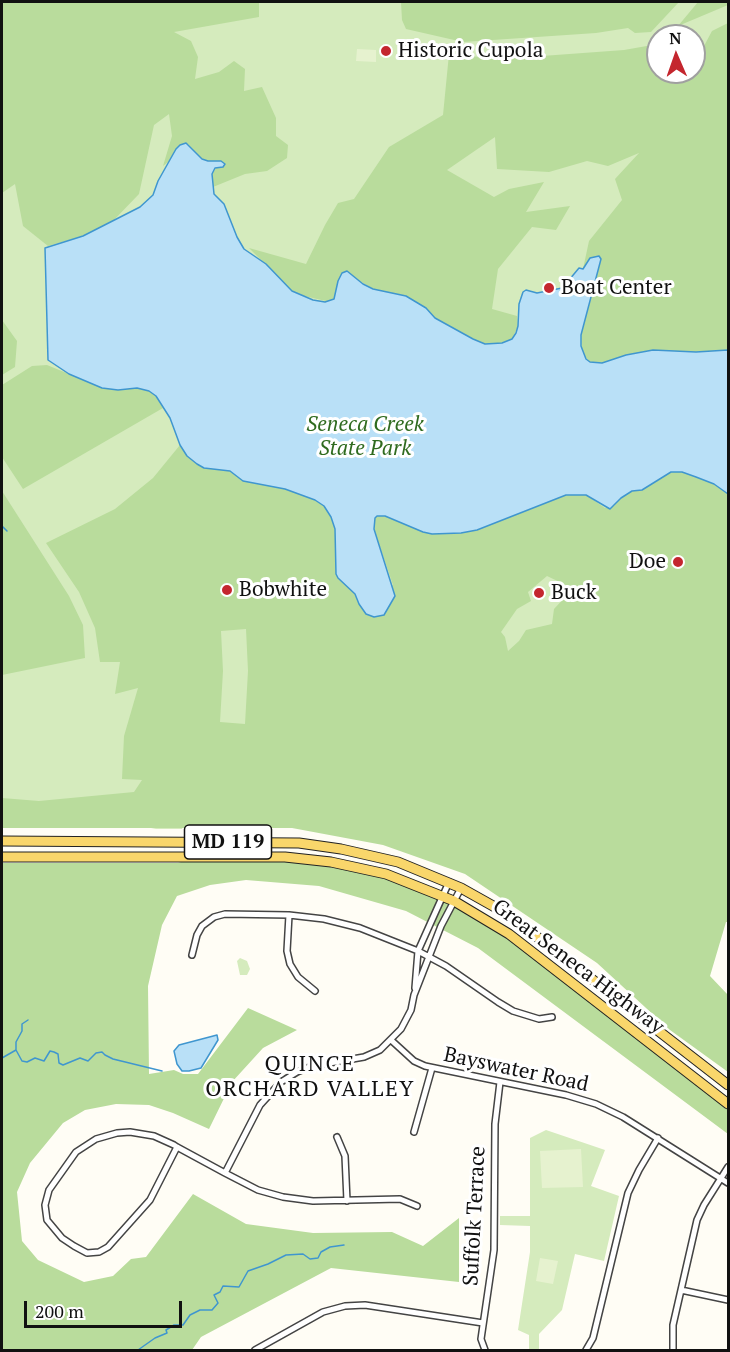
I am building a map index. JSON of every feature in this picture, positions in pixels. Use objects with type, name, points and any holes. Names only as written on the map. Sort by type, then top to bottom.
[{"type":"main road","name":"Great Seneca Highway","points":[[2,841],[299,843],[341,849],[398,862],[449,882],[502,911],[729,1085]]},
{"type":"main road","name":"Great Seneca Highway","points":[[2,857],[308,859],[386,874],[454,901],[509,934],[729,1104]]},
{"type":"street","points":[[225,1173],[260,1105],[281,1082],[312,1066],[364,1057],[380,1050],[401,1029],[411,1010],[418,951],[449,882]]},
{"type":"street","points":[[414,995],[441,926],[461,888]]},
{"type":"street","points":[[192,955],[202,926],[214,917],[225,914],[289,915],[324,919],[360,928],[429,956],[513,1011],[539,1019],[552,1017]]},
{"type":"street","points":[[289,915],[287,951],[290,964],[298,977],[315,991]]},
{"type":"street","name":"Bayswater Road","points":[[391,1040],[414,1061],[432,1068],[566,1095],[596,1104],[623,1117],[729,1183]]},
{"type":"street","points":[[414,1132],[432,1068]]},
{"type":"street","name":"Suffolk Terrace","points":[[484,1350],[481,1339],[494,1250],[495,1124],[500,1082]]},
{"type":"street","points":[[177,1147],[150,1200],[108,1247],[99,1252],[87,1253],[62,1238],[47,1220],[45,1205],[49,1190],[64,1166],[83,1146],[107,1135],[130,1132],[154,1136],[177,1147],[258,1190],[283,1197],[313,1201],[400,1199],[417,1206]]},
{"type":"street","points":[[337,1137],[345,1156],[347,1201]]},
{"type":"street","points":[[586,1350],[593,1338],[628,1193],[658,1138]]},
{"type":"street","points":[[673,1350],[673,1324],[697,1220],[704,1204],[729,1167]]},
{"type":"street","points":[[681,1290],[729,1300]]},
{"type":"street","points":[[255,1350],[323,1312],[345,1306],[365,1305],[483,1323]]},
{"type":"green space","name":"Seneca Creek State Park","points":[[2,2],[728,2],[728,878],[455,859],[187,803],[182,829],[156,829],[141,826],[2,824]]},
{"type":"green space","points":[[2,2],[259,2],[259,17],[174,32],[191,41],[198,57],[195,79],[219,72],[234,61],[245,69],[244,91],[262,87],[276,118],[276,136],[288,145],[287,158],[267,171],[245,174],[213,187],[212,174],[221,161],[202,159],[188,144],[176,149],[172,159],[163,166],[172,136],[169,114],[154,125],[139,194],[112,222],[83,236],[48,246],[23,226],[15,184],[2,193]]},
{"type":"green space","points":[[401,2],[679,2],[658,24],[646,24],[646,32],[635,33],[628,28],[596,33],[463,42],[406,29],[402,20]]},
{"type":"green space","points":[[698,2],[728,2],[728,5],[680,24]]},
{"type":"green space","points":[[728,23],[728,350],[696,352],[653,350],[626,355],[602,363],[590,362],[582,353],[581,335],[601,259],[583,269],[589,241],[622,200],[615,179],[639,153],[608,166],[587,161],[549,172],[497,169],[495,137],[447,170],[494,197],[509,189],[544,182],[526,212],[570,206],[556,230],[532,227],[498,269],[492,309],[517,316],[518,326],[512,339],[502,343],[484,344],[473,339],[435,318],[426,308],[406,296],[373,289],[351,274],[342,273],[334,299],[330,302],[300,295],[292,291],[249,248],[306,264],[338,203],[354,199],[389,147],[443,115],[449,54],[501,59],[624,50],[646,46],[646,84],[706,84],[706,42],[712,31]]},
{"type":"green space","points":[[357,49],[376,50],[376,62],[356,61]]},
{"type":"green space","points":[[2,320],[17,341],[15,367],[2,375]]},
{"type":"green space","points":[[47,365],[69,374],[149,391],[156,396],[163,408],[23,489],[2,457],[2,385],[32,366]]},
{"type":"green space","points":[[180,445],[187,456],[218,469],[230,471],[243,481],[285,489],[315,500],[324,506],[331,517],[335,529],[336,566],[359,604],[393,585],[374,529],[377,516],[385,515],[432,534],[461,533],[477,530],[566,495],[586,495],[605,508],[614,506],[632,491],[642,490],[671,472],[682,472],[696,477],[714,484],[728,494],[728,922],[726,922],[710,976],[728,995],[728,1072],[670,1030],[597,963],[465,874],[383,845],[292,828],[2,828],[2,798],[39,801],[134,792],[142,780],[122,779],[124,736],[138,688],[115,694],[120,662],[100,662],[95,628],[79,592],[46,543],[115,509],[153,478]],"holes":[[[547,576],[568,586],[568,594],[554,609],[552,624],[526,630],[519,641],[508,651],[505,637],[501,632],[517,609],[531,601],[528,592]],[[246,629],[248,671],[245,724],[220,722],[223,671],[221,631]]]},
{"type":"green space","points":[[2,491],[69,596],[83,625],[85,658],[2,675]]},
{"type":"green space","points":[[196,857],[295,858],[393,876],[465,907],[728,1101],[728,1134],[478,948],[406,911],[319,886],[246,880],[210,885],[177,896],[162,925],[148,986],[149,1074],[174,1070],[183,1074],[198,1074],[248,1008],[297,1030],[263,1048],[232,1082],[209,1129],[149,1105],[116,1104],[85,1110],[63,1123],[30,1163],[17,1192],[22,1241],[38,1260],[84,1282],[113,1276],[131,1259],[146,1257],[193,1194],[246,1224],[313,1233],[392,1232],[423,1246],[459,1218],[459,1282],[331,1268],[201,1337],[192,1350],[2,1350],[2,863],[178,863]]},
{"type":"green space","points":[[240,958],[247,961],[250,969],[247,975],[240,975],[237,961]]},
{"type":"green space","points":[[546,1130],[605,1150],[591,1186],[619,1196],[604,1261],[575,1254],[562,1310],[539,1334],[539,1350],[529,1350],[529,1335],[518,1330],[530,1252],[530,1226],[500,1225],[500,1216],[530,1216],[530,1138]]},
{"type":"green space","points":[[581,1149],[583,1187],[542,1188],[540,1151]]},
{"type":"green space","points":[[540,1258],[558,1261],[553,1284],[536,1281]]},
{"type":"water","points":[[186,143],[202,159],[221,161],[225,164],[223,167],[215,168],[212,174],[214,194],[224,204],[244,249],[266,264],[292,291],[313,300],[325,302],[334,299],[338,281],[342,273],[347,271],[373,289],[406,296],[426,308],[435,318],[473,339],[485,344],[502,343],[512,339],[516,333],[519,304],[523,292],[526,290],[537,293],[567,287],[571,283],[569,280],[579,268],[583,269],[590,258],[599,256],[601,259],[581,335],[581,346],[586,359],[590,362],[602,363],[626,355],[653,350],[696,352],[728,350],[728,494],[714,484],[696,477],[682,472],[671,472],[642,490],[632,491],[610,509],[586,495],[566,495],[477,530],[461,533],[432,534],[385,516],[377,516],[374,529],[395,596],[384,615],[374,617],[366,614],[355,594],[336,574],[335,529],[324,506],[315,500],[285,489],[243,481],[230,471],[204,468],[187,456],[180,445],[170,418],[156,396],[149,391],[137,388],[118,390],[102,388],[69,374],[48,360],[45,248],[83,236],[140,207],[153,195],[176,149]]},
{"type":"water","points":[[217,1035],[218,1040],[201,1068],[182,1071],[177,1064],[174,1051],[179,1045]]},
{"type":"waterway","points":[[2,526],[7,531]]},
{"type":"waterway","points":[[16,1050],[22,1024],[28,1020]]},
{"type":"waterway","points":[[2,1058],[16,1050],[22,1061],[27,1062],[35,1058],[44,1061],[50,1051],[58,1054],[59,1063],[63,1065],[80,1058],[88,1061],[96,1053],[102,1052],[113,1059],[162,1071]]},
{"type":"waterway","points":[[138,1350],[167,1333],[166,1330],[174,1325],[183,1325],[190,1315],[200,1310],[212,1310],[218,1303],[214,1295],[220,1292],[223,1286],[239,1287],[248,1271],[286,1255],[303,1254],[310,1259],[318,1258],[321,1252],[330,1247],[344,1245]]},
{"type":"place","name":"Historic Cupola","points":[[386,51]]},
{"type":"place","name":"Boat Center","points":[[549,288]]},
{"type":"place","name":"Doe","points":[[678,562]]},
{"type":"place","name":"Bobwhite","points":[[227,590]]},
{"type":"place","name":"Buck","points":[[539,593]]},
{"type":"district","name":"QUINCE ORCHARD VALLEY","points":[[310,1078]]}]
